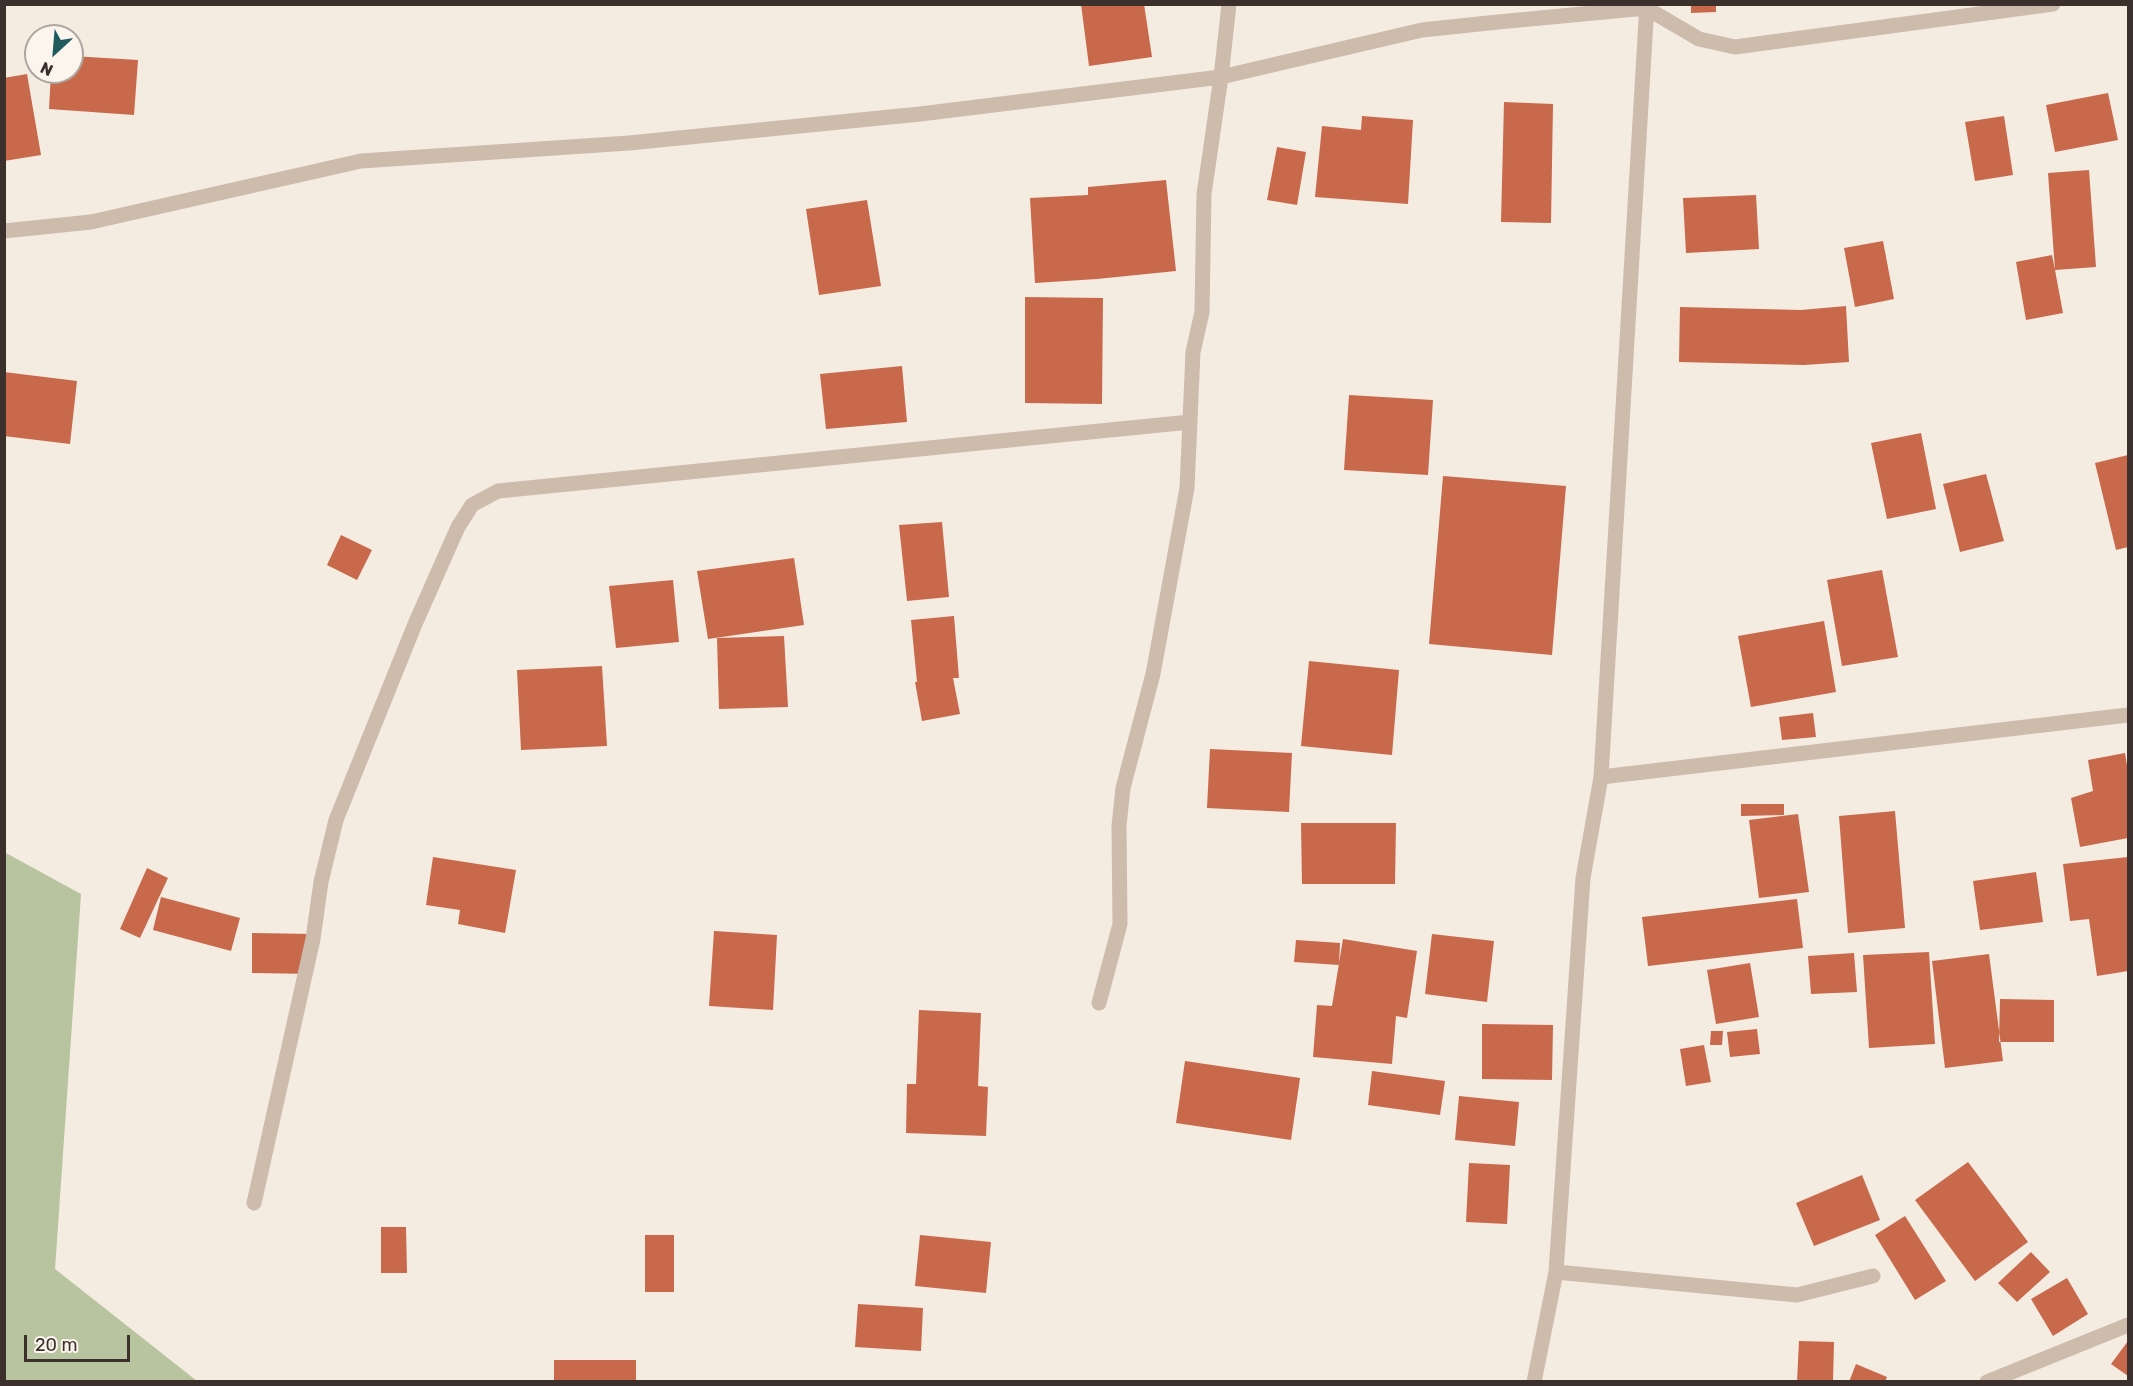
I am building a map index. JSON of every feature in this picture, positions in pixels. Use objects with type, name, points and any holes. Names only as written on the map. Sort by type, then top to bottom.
[{"type":"street","points":[[1099,1003],[1120,924],[1119,826],[1123,788],[1152,674],[1187,488],[1193,352],[1202,312],[1204,194],[1229,4]]},
{"type":"street","points":[[4,231],[91,222],[361,161],[629,143],[909,116],[1221,77],[1422,30],[1646,6],[1699,39],[1735,47],[2053,4]]},
{"type":"street","points":[[1534,1382],[1556,1272],[1583,878],[1601,777],[1646,6]]},
{"type":"street","points":[[254,1203],[314,939],[321,882],[336,820],[415,624],[458,527],[472,505],[498,491],[1190,422]]},
{"type":"street","points":[[1601,777],[2128,715]]},
{"type":"street","points":[[1556,1272],[1797,1295],[1873,1276]]},
{"type":"street","points":[[1987,1382],[2128,1325]]},
{"type":"green space","points":[[4,852],[81,894],[55,1269],[197,1381],[5,1381]]},
{"type":"building","points":[[1081,4],[1144,4],[1152,57],[1089,66]]},
{"type":"building","points":[[1691,4],[1716,4],[1716,12],[1691,13]]},
{"type":"building","points":[[84,57],[138,60],[134,115],[49,109],[50,84],[84,84]]},
{"type":"building","points":[[24,75],[24,84],[29,84],[41,155],[4,161],[4,78]]},
{"type":"building","points":[[2108,93],[2118,140],[2055,152],[2046,105]]},
{"type":"building","points":[[1504,102],[1553,104],[1551,223],[1501,222]]},
{"type":"building","points":[[1362,116],[1413,120],[1408,204],[1315,197],[1322,126],[1361,130]]},
{"type":"building","points":[[2004,116],[2013,175],[1975,181],[1965,122]]},
{"type":"building","points":[[1277,147],[1306,152],[1297,205],[1267,200]]},
{"type":"building","points":[[2089,170],[2096,267],[2055,270],[2048,173]]},
{"type":"building","points":[[1166,180],[1176,271],[1035,283],[1030,198],[1088,195],[1088,187]]},
{"type":"building","points":[[1756,195],[1759,249],[1686,253],[1683,198]]},
{"type":"building","points":[[867,200],[881,286],[819,295],[806,209]]},
{"type":"building","points":[[1883,241],[1894,299],[1855,307],[1844,248]]},
{"type":"building","points":[[2052,255],[2063,313],[2026,320],[2016,262]]},
{"type":"building","points":[[1025,297],[1103,298],[1102,404],[1025,403]]},
{"type":"building","points":[[1846,306],[1849,362],[1804,365],[1679,362],[1680,307],[1801,310]]},
{"type":"building","points":[[902,366],[907,422],[826,429],[820,374]]},
{"type":"building","points":[[4,372],[77,381],[70,444],[4,436]]},
{"type":"building","points":[[1349,395],[1433,400],[1428,475],[1344,470]]},
{"type":"building","points":[[1921,433],[1936,509],[1887,519],[1871,443]]},
{"type":"building","points":[[2128,455],[2128,547],[2116,550],[2095,463]]},
{"type":"building","points":[[1986,474],[2004,541],[1960,552],[1943,484]]},
{"type":"building","points":[[1443,476],[1566,486],[1552,655],[1429,644]]},
{"type":"building","points":[[942,522],[949,597],[907,601],[899,525]]},
{"type":"building","points":[[341,535],[372,550],[357,580],[327,565]]},
{"type":"building","points":[[794,558],[804,625],[708,639],[697,571]]},
{"type":"building","points":[[1882,570],[1898,657],[1842,666],[1827,580]]},
{"type":"building","points":[[673,580],[679,642],[616,648],[609,586]]},
{"type":"building","points":[[954,616],[959,678],[953,678],[960,714],[922,721],[915,682],[917,682],[911,620]]},
{"type":"building","points":[[1824,621],[1836,692],[1751,707],[1738,636]]},
{"type":"building","points":[[784,636],[788,707],[719,709],[717,638]]},
{"type":"building","points":[[1309,661],[1399,670],[1392,755],[1301,746]]},
{"type":"building","points":[[602,666],[607,746],[521,750],[517,670]]},
{"type":"building","points":[[1813,713],[1816,737],[1782,740],[1779,717]]},
{"type":"building","points":[[1210,749],[1292,753],[1289,812],[1207,808]]},
{"type":"building","points":[[2125,753],[2128,772],[2128,838],[2080,847],[2071,798],[2093,791],[2088,760]]},
{"type":"building","points":[[1741,804],[1784,804],[1784,815],[1741,816]]},
{"type":"building","points":[[1895,811],[1905,928],[1848,933],[1839,816]]},
{"type":"building","points":[[1798,814],[1809,892],[1759,898],[1749,820]]},
{"type":"building","points":[[1301,823],[1396,823],[1395,884],[1302,884]]},
{"type":"building","points":[[433,857],[516,870],[505,933],[458,924],[460,910],[426,905]]},
{"type":"building","points":[[2128,857],[2128,971],[2097,976],[2089,919],[2070,921],[2063,864]]},
{"type":"building","points":[[147,868],[168,878],[140,938],[120,929]]},
{"type":"building","points":[[2036,872],[2043,922],[1980,930],[1973,881]]},
{"type":"building","points":[[161,897],[240,918],[231,951],[153,930]]},
{"type":"building","points":[[1797,899],[1803,948],[1648,966],[1642,917]]},
{"type":"building","points":[[714,931],[777,935],[773,1010],[709,1006]]},
{"type":"building","points":[[252,933],[314,934],[313,974],[252,973]]},
{"type":"building","points":[[1432,934],[1494,941],[1487,1002],[1425,994]]},
{"type":"building","points":[[1343,939],[1417,951],[1407,1018],[1396,1016],[1392,1064],[1313,1057],[1317,1005],[1332,1006]]},
{"type":"building","points":[[1296,940],[1340,943],[1339,965],[1294,962]]},
{"type":"building","points":[[1929,952],[1935,1044],[1869,1048],[1863,955]]},
{"type":"building","points":[[1854,953],[1857,992],[1811,994],[1808,956]]},
{"type":"building","points":[[1989,954],[2003,1061],[1945,1068],[1932,961]]},
{"type":"building","points":[[1750,963],[1759,1017],[1716,1024],[1707,970]]},
{"type":"building","points":[[2000,999],[2054,1000],[2054,1042],[1999,1042]]},
{"type":"building","points":[[919,1010],[981,1013],[978,1086],[988,1087],[986,1136],[906,1133],[907,1084],[916,1084]]},
{"type":"building","points":[[1482,1024],[1553,1025],[1552,1080],[1482,1079]]},
{"type":"building","points":[[1757,1029],[1760,1054],[1730,1057],[1727,1032]]},
{"type":"building","points":[[1711,1031],[1723,1031],[1722,1045],[1710,1045]]},
{"type":"building","points":[[1704,1045],[1711,1082],[1686,1086],[1680,1049]]},
{"type":"building","points":[[1185,1061],[1300,1078],[1291,1140],[1176,1123]]},
{"type":"building","points":[[1372,1071],[1445,1081],[1440,1115],[1368,1105]]},
{"type":"building","points":[[1459,1096],[1519,1102],[1515,1146],[1455,1140]]},
{"type":"building","points":[[1968,1162],[2028,1242],[1975,1281],[1915,1200]]},
{"type":"building","points":[[1469,1163],[1510,1165],[1507,1224],[1466,1222]]},
{"type":"building","points":[[1862,1175],[1880,1220],[1814,1246],[1796,1203]]},
{"type":"building","points":[[1905,1216],[1946,1281],[1915,1300],[1875,1235]]},
{"type":"building","points":[[381,1227],[406,1227],[407,1273],[381,1273]]},
{"type":"building","points":[[645,1235],[674,1235],[674,1292],[645,1292]]},
{"type":"building","points":[[920,1235],[991,1242],[986,1293],[915,1286]]},
{"type":"building","points":[[2031,1252],[2050,1272],[2017,1302],[1998,1283]]},
{"type":"building","points":[[2067,1278],[2088,1314],[2053,1336],[2031,1299]]},
{"type":"building","points":[[858,1304],[923,1308],[921,1351],[855,1347]]},
{"type":"building","points":[[1799,1341],[1834,1342],[1833,1382],[1797,1382]]},
{"type":"building","points":[[2128,1341],[2128,1376],[2111,1364]]},
{"type":"building","points":[[554,1360],[636,1360],[636,1382],[554,1382]]},
{"type":"building","points":[[1856,1364],[1887,1377],[1885,1382],[1849,1382]]}]
